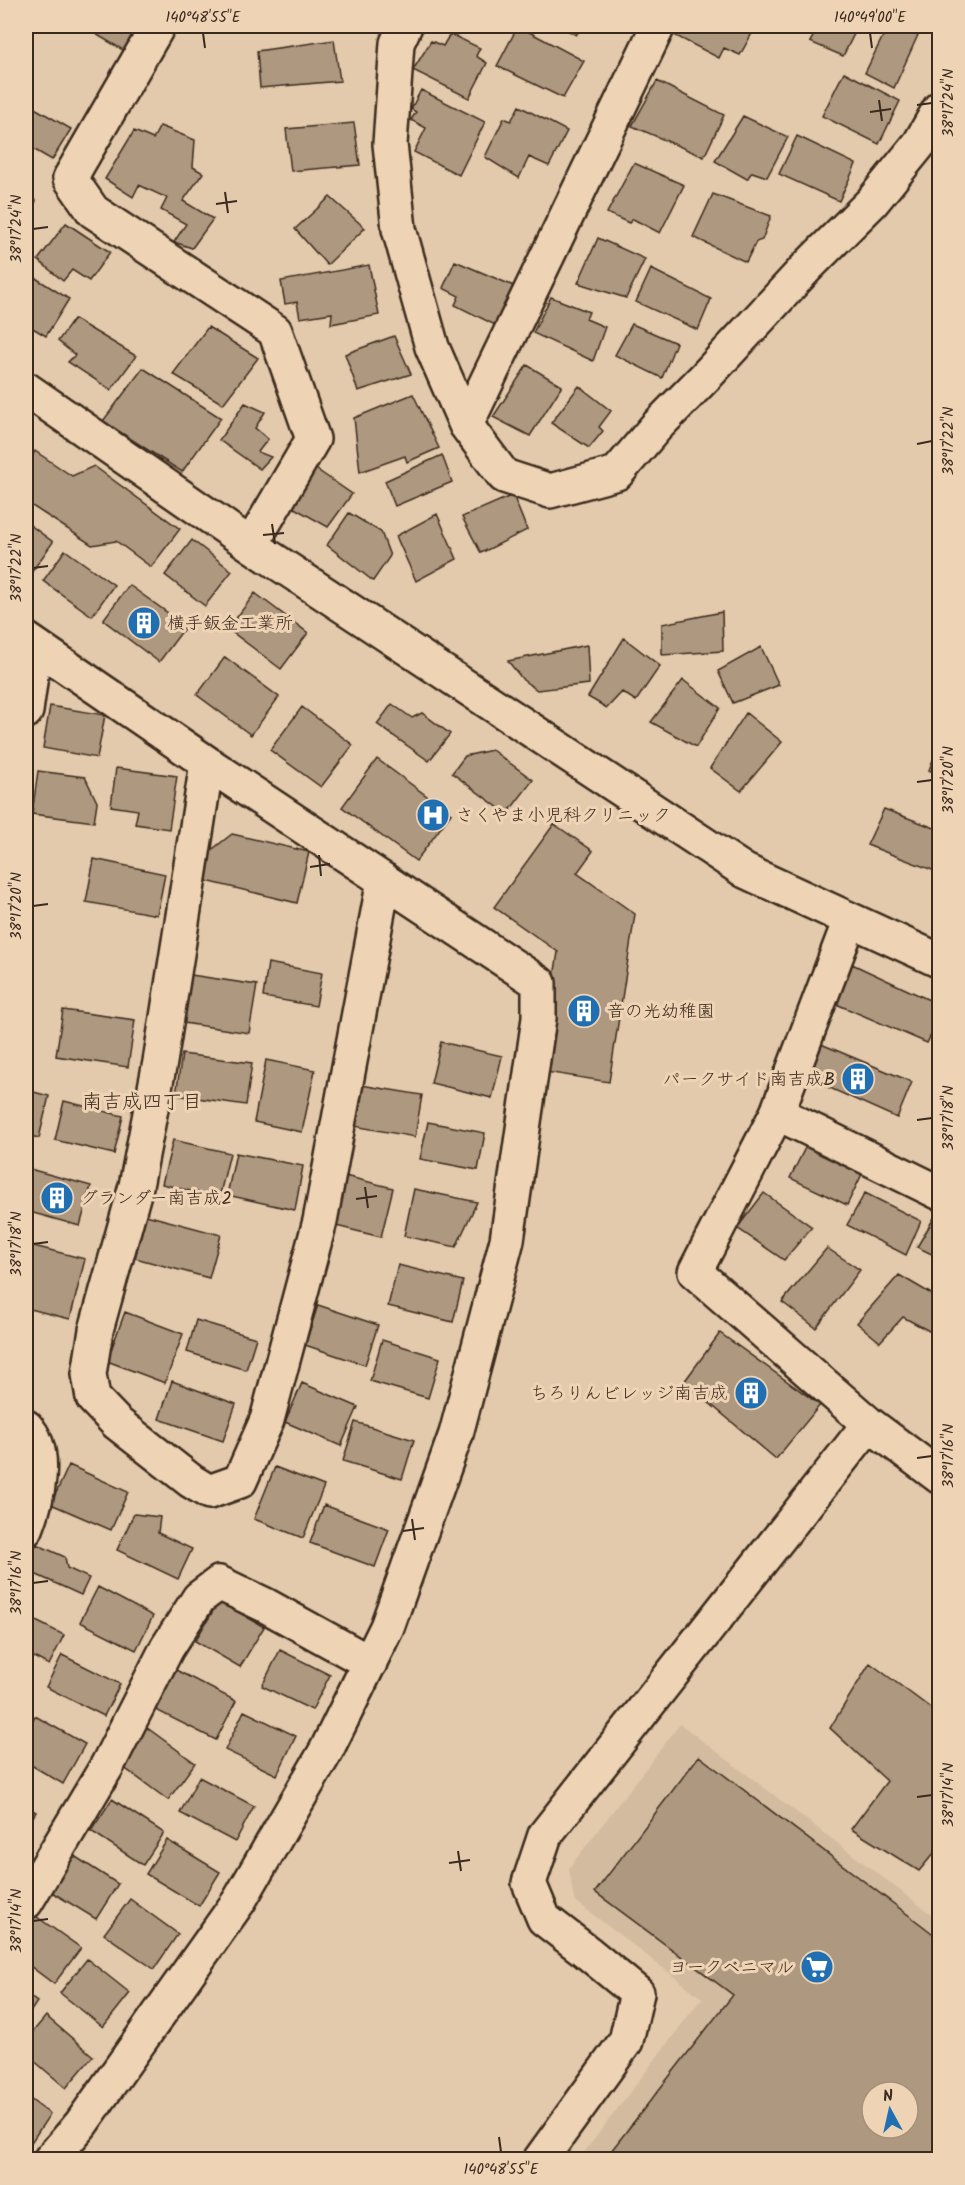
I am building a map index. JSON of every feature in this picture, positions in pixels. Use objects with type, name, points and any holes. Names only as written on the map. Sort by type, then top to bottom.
[{"type":"street","points":[[158,26],[70,178],[93,211],[275,331],[313,439],[251,545]]},
{"type":"street","points":[[405,26],[397,43],[390,144],[399,229],[432,347],[465,425],[504,476],[550,490],[617,473],[656,427],[807,267],[872,202],[920,143],[939,108]]},
{"type":"street","points":[[465,425],[658,26]]},
{"type":"street","points":[[26,389],[251,545],[745,871],[939,960]]},
{"type":"street","points":[[26,711],[30,643]]},
{"type":"street","points":[[30,643],[539,983],[539,1018],[507,1240],[456,1434],[387,1627],[326,1751],[239,1901],[81,2124],[50,2160]]},
{"type":"street","points":[[207,763],[156,1084],[136,1186],[96,1330],[89,1374],[93,1398],[117,1423],[190,1481],[209,1492],[240,1481],[267,1420],[320,1221],[384,880]]},
{"type":"street","points":[[850,920],[777,1113],[695,1272],[869,1424],[939,1477]]},
{"type":"street","points":[[777,1113],[939,1193]]},
{"type":"street","points":[[540,2160],[626,2041],[637,1994],[544,1919],[529,1883],[545,1835],[869,1424]]},
{"type":"street","points":[[26,1427],[32,1434],[40,1466],[34,1506],[26,1529]]},
{"type":"street","points":[[26,1902],[107,1767],[167,1648],[199,1598],[219,1583],[265,1605],[370,1662]]},
{"type":"shaded area","name":"ヨークベニマル","points":[[680,1724],[939,1920],[939,2159],[579,2159],[702,1998],[574,1900],[569,1868]]},
{"type":"building","points":[[82,26],[143,26],[128,53]]},
{"type":"building","points":[[518,26],[584,61],[563,98],[497,66]]},
{"type":"building","points":[[560,26],[583,26],[576,35]]},
{"type":"building","points":[[681,26],[756,26],[740,55],[724,48],[719,58],[676,36]]},
{"type":"building","points":[[819,26],[858,26],[843,56],[810,42]]},
{"type":"building","points":[[888,26],[897,26],[918,35],[894,88],[865,73]]},
{"type":"building","points":[[450,34],[480,48],[476,56],[487,63],[469,98],[413,70],[431,41],[443,46]]},
{"type":"building","points":[[334,40],[340,81],[260,88],[257,51]]},
{"type":"building","points":[[844,72],[900,101],[879,144],[822,116]]},
{"type":"building","points":[[657,81],[724,115],[704,157],[632,126]]},
{"type":"building","points":[[421,90],[485,122],[459,175],[414,152],[426,128],[411,120],[416,112],[411,109]]},
{"type":"building","points":[[26,103],[71,129],[52,160],[26,145]]},
{"type":"building","points":[[519,106],[567,131],[549,166],[529,157],[519,178],[485,157],[504,118],[511,121]]},
{"type":"building","points":[[743,116],[788,137],[767,177],[752,172],[747,179],[715,161]]},
{"type":"building","points":[[354,123],[360,165],[291,171],[286,129]]},
{"type":"building","points":[[160,126],[195,140],[193,167],[203,173],[183,201],[213,219],[192,248],[174,242],[186,224],[161,210],[167,198],[139,185],[133,197],[105,179],[134,131],[153,139]]},
{"type":"building","points":[[797,136],[856,164],[839,201],[779,174]]},
{"type":"building","points":[[634,163],[684,185],[660,233],[633,219],[629,223],[607,213]]},
{"type":"building","points":[[26,194],[36,201],[26,218]]},
{"type":"building","points":[[713,194],[771,216],[762,240],[756,242],[746,262],[693,237]]},
{"type":"building","points":[[330,197],[365,228],[327,265],[295,229]]},
{"type":"building","points":[[66,223],[110,252],[89,281],[72,270],[63,281],[38,260]]},
{"type":"building","points":[[598,238],[645,259],[626,298],[578,283]]},
{"type":"building","points":[[455,261],[516,287],[499,327],[455,305],[459,296],[443,288]]},
{"type":"building","points":[[369,265],[379,315],[331,324],[332,313],[300,318],[297,302],[285,304],[281,281]]},
{"type":"building","points":[[651,269],[711,299],[698,330],[636,302]]},
{"type":"building","points":[[26,272],[69,299],[46,336],[26,324]]},
{"type":"building","points":[[551,297],[589,312],[586,319],[605,327],[593,361],[533,333]]},
{"type":"building","points":[[74,319],[136,356],[111,390],[68,362],[75,355],[58,341]]},
{"type":"building","points":[[632,324],[676,343],[662,378],[615,355]]},
{"type":"building","points":[[208,327],[258,358],[223,404],[173,374]]},
{"type":"building","points":[[394,336],[411,374],[358,391],[345,354]]},
{"type":"building","points":[[527,365],[562,386],[530,436],[493,417]]},
{"type":"building","points":[[143,368],[221,418],[182,472],[103,421]]},
{"type":"building","points":[[579,386],[611,411],[599,427],[603,431],[589,448],[551,423]]},
{"type":"building","points":[[413,394],[439,448],[407,462],[405,456],[360,472],[354,418]]},
{"type":"building","points":[[245,403],[265,412],[255,428],[268,439],[258,452],[271,457],[260,469],[219,440]]},
{"type":"building","points":[[35,451],[72,476],[94,466],[180,529],[151,567],[116,541],[92,545],[26,502],[26,466]]},
{"type":"building","points":[[442,455],[452,482],[395,506],[385,481]]},
{"type":"building","points":[[313,467],[352,494],[328,527],[289,505]]},
{"type":"building","points":[[513,495],[527,530],[481,553],[462,517]]},
{"type":"building","points":[[349,513],[381,532],[390,556],[373,581],[327,545]]},
{"type":"building","points":[[437,514],[457,559],[416,581],[396,536]]},
{"type":"building","points":[[26,522],[53,542],[26,580]]},
{"type":"building","points":[[192,540],[232,571],[205,606],[165,575]]},
{"type":"building","points":[[65,550],[114,585],[92,616],[43,581]]},
{"type":"building","name":"横手鈑金工業所","points":[[129,585],[186,626],[159,662],[103,620]]},
{"type":"building","points":[[255,593],[308,633],[281,669],[228,629]]},
{"type":"building","points":[[722,612],[723,651],[662,655],[662,624]]},
{"type":"building","points":[[624,638],[660,666],[636,701],[622,692],[607,708],[588,697]]},
{"type":"building","points":[[587,645],[589,684],[537,690],[523,680],[508,661]]},
{"type":"building","points":[[761,647],[779,685],[733,703],[718,671]]},
{"type":"building","points":[[225,657],[279,697],[251,735],[197,695]]},
{"type":"building","points":[[683,680],[720,708],[696,747],[651,722]]},
{"type":"building","points":[[392,704],[412,718],[422,713],[450,734],[429,761],[377,724]]},
{"type":"building","points":[[50,706],[105,715],[97,758],[43,748]]},
{"type":"building","points":[[302,707],[353,745],[321,787],[270,750]]},
{"type":"building","points":[[746,713],[782,742],[741,791],[710,768]]},
{"type":"building","points":[[940,742],[940,775],[929,770]]},
{"type":"building","points":[[492,750],[533,780],[507,814],[452,773],[465,756]]},
{"type":"building","points":[[377,759],[451,814],[416,861],[342,807]]},
{"type":"building","points":[[116,768],[177,776],[169,829],[135,824],[138,810],[111,806]]},
{"type":"building","points":[[38,771],[85,777],[97,802],[94,822],[32,814]]},
{"type":"building","points":[[884,809],[940,830],[940,873],[867,845]]},
{"type":"building","name":"音の光幼稚園","points":[[554,824],[593,851],[577,873],[635,914],[609,1082],[539,1071],[558,952],[494,907]]},
{"type":"building","points":[[232,834],[309,852],[297,903],[202,880],[209,852]]},
{"type":"building","points":[[94,859],[165,874],[157,915],[86,902]]},
{"type":"building","points":[[268,963],[322,973],[316,1006],[263,997]]},
{"type":"building","points":[[852,964],[940,1005],[940,1017],[927,1043],[834,1003]]},
{"type":"building","points":[[191,975],[257,985],[249,1033],[184,1023]]},
{"type":"building","points":[[63,1010],[135,1020],[128,1067],[56,1056]]},
{"type":"building","points":[[441,1042],[502,1056],[492,1098],[431,1083]]},
{"type":"building","name":"パークサイド南吉成B","points":[[821,1044],[912,1082],[897,1118],[805,1077]]},
{"type":"building","points":[[182,1054],[252,1063],[246,1105],[176,1095]]},
{"type":"building","points":[[266,1060],[315,1070],[302,1132],[254,1122]]},
{"type":"building","points":[[361,1085],[422,1095],[415,1137],[354,1126]]},
{"type":"building","points":[[26,1090],[49,1096],[39,1138],[26,1135]]},
{"type":"building","points":[[64,1101],[123,1116],[114,1154],[55,1140]]},
{"type":"building","points":[[428,1122],[485,1133],[478,1170],[420,1159]]},
{"type":"building","points":[[173,1140],[230,1153],[219,1198],[162,1184]]},
{"type":"building","points":[[807,1144],[863,1172],[847,1205],[790,1178]]},
{"type":"building","points":[[236,1153],[303,1166],[295,1210],[227,1195]]},
{"type":"building","name":"グランダー南吉成2","points":[[26,1168],[91,1186],[80,1226],[26,1211]]},
{"type":"building","points":[[345,1176],[393,1188],[381,1237],[332,1225]]},
{"type":"building","points":[[414,1189],[477,1202],[456,1247],[404,1236]]},
{"type":"building","points":[[764,1193],[812,1227],[784,1260],[737,1228]]},
{"type":"building","points":[[865,1193],[921,1221],[906,1255],[847,1225]]},
{"type":"building","points":[[146,1215],[221,1235],[209,1278],[135,1258]]},
{"type":"building","points":[[934,1218],[940,1220],[940,1258],[917,1247]]},
{"type":"building","points":[[26,1244],[85,1259],[70,1319],[26,1308]]},
{"type":"building","points":[[827,1248],[860,1270],[816,1328],[782,1302]]},
{"type":"building","points":[[398,1265],[463,1281],[453,1322],[388,1306]]},
{"type":"building","points":[[899,1275],[940,1299],[940,1319],[931,1332],[903,1317],[880,1342],[857,1323]]},
{"type":"building","points":[[318,1305],[378,1325],[365,1365],[305,1345]]},
{"type":"building","points":[[125,1312],[183,1334],[165,1383],[107,1361]]},
{"type":"building","points":[[196,1320],[256,1338],[246,1370],[187,1352]]},
{"type":"building","name":"ちろりんビレッジ南吉成","points":[[720,1333],[820,1405],[776,1459],[684,1382]]},
{"type":"building","points":[[382,1340],[440,1358],[428,1398],[370,1381]]},
{"type":"building","points":[[172,1381],[236,1404],[223,1441],[159,1419]]},
{"type":"building","points":[[302,1383],[358,1407],[341,1446],[285,1422]]},
{"type":"building","points":[[355,1422],[414,1440],[402,1479],[343,1461]]},
{"type":"building","points":[[69,1465],[128,1492],[111,1530],[51,1504]]},
{"type":"building","points":[[275,1467],[324,1486],[303,1538],[254,1519]]},
{"type":"building","points":[[324,1505],[389,1529],[375,1567],[310,1543]]},
{"type":"building","points":[[134,1514],[160,1517],[158,1533],[192,1549],[178,1579],[117,1550]]},
{"type":"building","points":[[36,1544],[65,1557],[67,1568],[89,1578],[81,1595],[26,1570]]},
{"type":"building","points":[[98,1587],[153,1616],[136,1650],[80,1622]]},
{"type":"building","points":[[219,1601],[264,1627],[240,1667],[195,1641]]},
{"type":"building","points":[[26,1616],[64,1635],[49,1665],[26,1653]]},
{"type":"building","points":[[280,1650],[330,1675],[312,1710],[262,1686]]},
{"type":"building","points":[[62,1655],[120,1684],[104,1716],[46,1687]]},
{"type":"building","points":[[870,1663],[936,1712],[940,1707],[940,1846],[919,1871],[851,1829],[887,1781],[830,1728]]},
{"type":"building","points":[[174,1669],[236,1701],[216,1740],[154,1709]]},
{"type":"building","points":[[244,1711],[296,1736],[277,1775],[225,1750]]},
{"type":"building","points":[[35,1716],[85,1744],[63,1784],[26,1762],[26,1733]]},
{"type":"building","points":[[146,1727],[195,1763],[168,1800],[119,1764]]},
{"type":"building","name":"ヨークベニマル","points":[[699,1756],[940,1939],[940,2160],[604,2160],[733,1995],[595,1892]]},
{"type":"building","points":[[199,1777],[254,1806],[235,1842],[180,1813]]},
{"type":"building","points":[[112,1799],[164,1833],[143,1865],[91,1831]]},
{"type":"building","points":[[26,1806],[36,1812],[26,1828]]},
{"type":"building","points":[[167,1840],[220,1872],[199,1906],[146,1874]]},
{"type":"building","points":[[68,1852],[118,1884],[96,1919],[45,1888]]},
{"type":"building","points":[[130,1899],[178,1934],[154,1969],[104,1934]]},
{"type":"building","points":[[30,1912],[81,1948],[54,1984],[26,1963],[26,1918]]},
{"type":"building","points":[[87,1959],[130,1993],[103,2027],[60,1993]]},
{"type":"building","points":[[26,1994],[37,2002],[26,2018]]},
{"type":"building","points":[[46,2016],[93,2056],[66,2088],[26,2054],[26,2040]]},
{"type":"building","points":[[26,2096],[50,2114],[26,2150]]},
{"type":"place","name":"横手鈑金工業所","points":[[144,623]]},
{"type":"place","name":"さくやま小児科クリニック","points":[[433,815]]},
{"type":"place","name":"音の光幼稚園","points":[[584,1011]]},
{"type":"place","name":"パークサイド南吉成B","points":[[858,1079]]},
{"type":"place","name":"グランダー南吉成2","points":[[57,1198]]},
{"type":"place","name":"ちろりんビレッジ南吉成","points":[[751,1393]]},
{"type":"place","name":"ヨークベニマル","points":[[817,1967]]},
{"type":"district","name":"南吉成四丁目","points":[[142,1101]]}]
